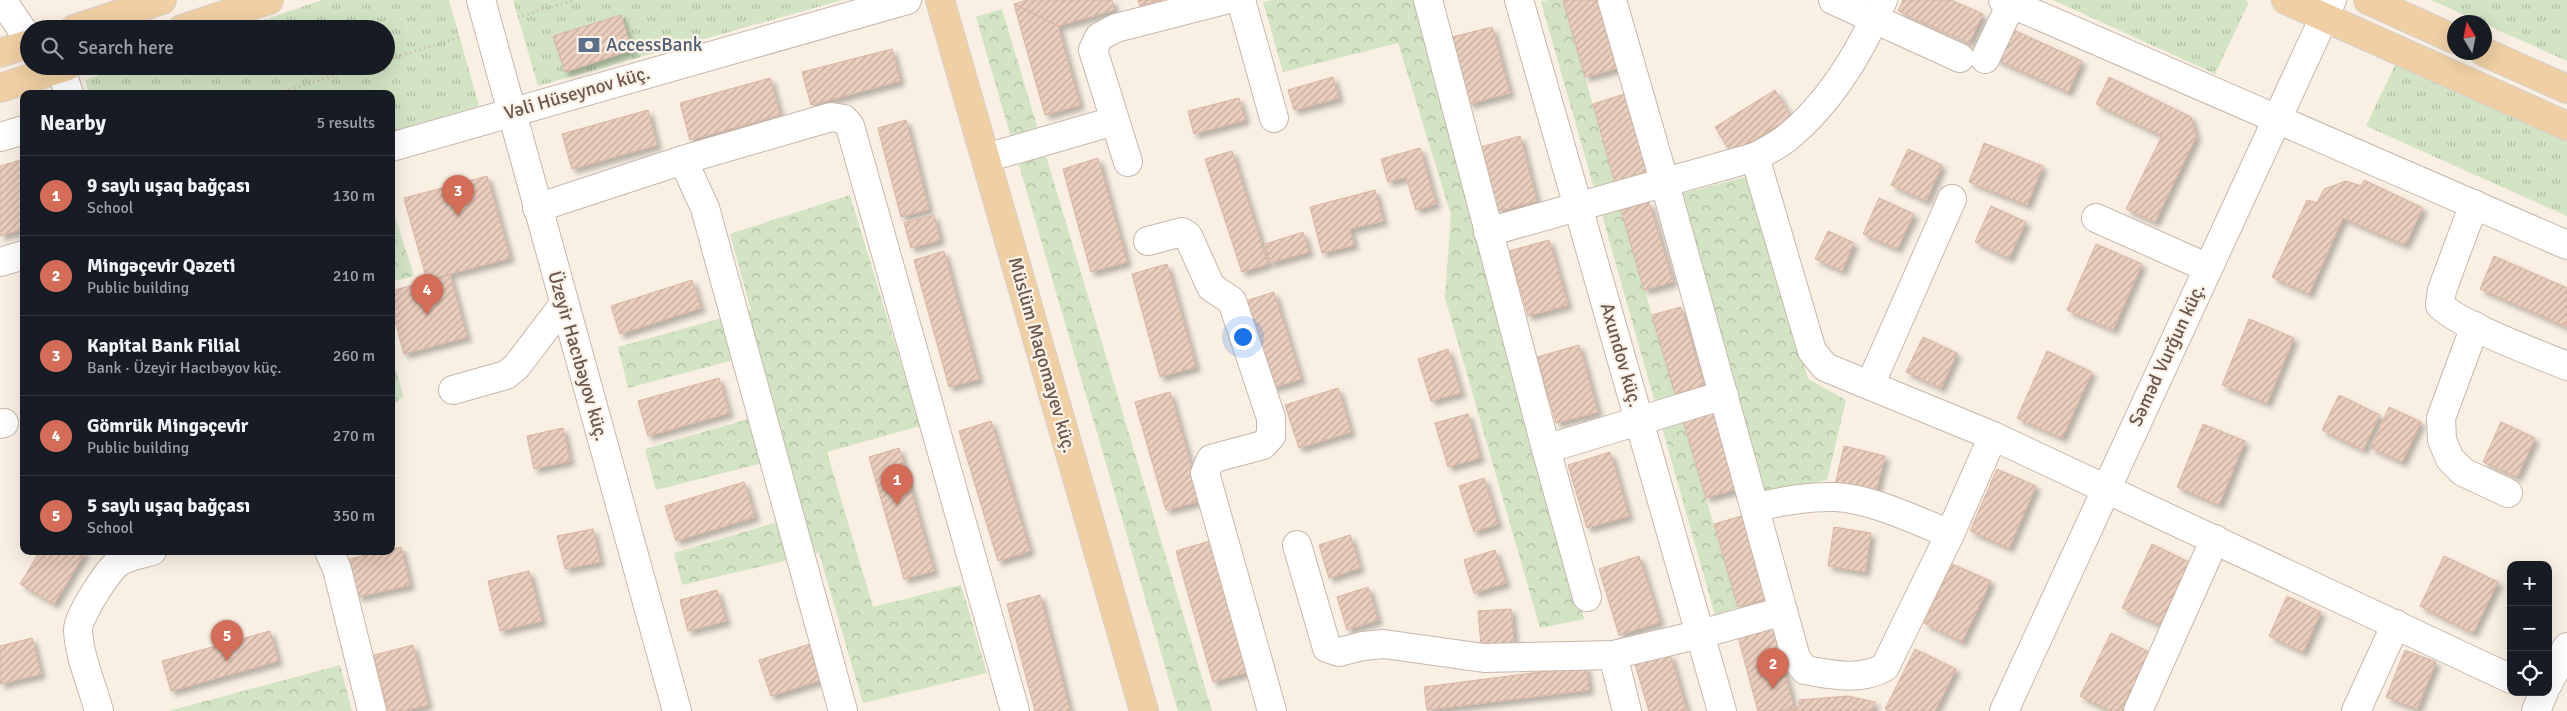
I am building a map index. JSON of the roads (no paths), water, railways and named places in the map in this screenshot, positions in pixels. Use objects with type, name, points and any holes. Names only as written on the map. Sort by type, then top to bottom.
[{"type":"main road","points":[[101,20],[162,0]]},
{"type":"main road","points":[[209,20],[269,0]]},
{"type":"main road","name":"Müslüm Maqomayev küç.","points":[[940,0],[1144,711]]},
{"type":"main road","points":[[2286,0],[2328,8],[2567,126]]},
{"type":"main road","points":[[2368,0],[2447,36]]},
{"type":"main road","points":[[0,53],[20,45]]},
{"type":"main road","points":[[2492,56],[2567,89]]},
{"type":"main road","points":[[0,88],[66,76]]},
{"type":"street","points":[[2,0],[20,28]]},
{"type":"street","name":"Üzeyir Hacıbəyov küç.","points":[[481,0],[677,711]]},
{"type":"street","name":"Vəli Hüseynov küç.","points":[[395,146],[908,0]]},
{"type":"street","points":[[1128,162],[1093,50],[1099,37],[1116,28],[1225,0]]},
{"type":"street","points":[[1241,0],[1274,118]]},
{"type":"street","points":[[1428,0],[1488,232],[1587,597]]},
{"type":"street","name":"Axundov küç.","points":[[1518,0],[1722,711]]},
{"type":"street","points":[[1612,0],[1796,658],[1806,670],[1859,676],[1873,674],[1884,667],[1950,534],[1993,436]]},
{"type":"street","points":[[1833,0],[1879,9],[1973,59],[2007,2],[2567,245]]},
{"type":"street","name":"Səməd Vurğun küç.","points":[[2004,711],[2328,8]]},
{"type":"street","points":[[1488,232],[1578,205],[1665,184],[1755,157],[1787,138],[1820,108],[1836,86],[1879,9]]},
{"type":"street","points":[[537,208],[683,160],[831,117],[844,119],[850,126],[1015,711]]},
{"type":"street","points":[[986,158],[1114,121]]},
{"type":"street","points":[[0,137],[20,131]]},
{"type":"street","points":[[1755,157],[1812,351],[1825,366],[1993,436],[2507,676]]},
{"type":"street","points":[[683,160],[705,208],[843,711]]},
{"type":"street","points":[[1870,385],[1952,199]]},
{"type":"street","points":[[2474,204],[2440,298],[2440,305],[2445,310],[2475,326],[2567,366]]},
{"type":"street","points":[[2096,218],[2208,268]]},
{"type":"street","points":[[1148,241],[1182,232],[1188,236],[1211,287],[1232,301],[1271,418],[1271,436],[1263,445],[1211,459],[1205,473],[1272,711]]},
{"type":"street","points":[[0,262],[20,256]]},
{"type":"street","points":[[453,390],[506,375],[516,367],[564,304]]},
{"type":"street","points":[[2475,326],[2441,418],[2442,440],[2450,459],[2463,472],[2508,493]]},
{"type":"street","points":[[1546,449],[1724,395]]},
{"type":"street","points":[[1755,507],[1806,498],[1837,497],[1883,508],[1950,534]]},
{"type":"street","points":[[2138,711],[2215,539]]},
{"type":"street","points":[[1297,545],[1327,648],[1339,652],[1363,646],[1384,644],[1484,658],[1613,654],[1700,634],[1783,610]]},
{"type":"street","points":[[99,711],[80,644],[78,628],[81,617],[111,570],[120,562],[140,555]]},
{"type":"street","points":[[331,555],[337,569],[372,711]]},
{"type":"street","points":[[2356,711],[2396,624]]},
{"type":"street","points":[[2552,676],[2567,647]]},
{"type":"street","points":[[1613,654],[1626,711]]},
{"type":"place","name":"AccessBank","points":[[589,45]]},
{"type":"place","name":"Kapital Bank Filial","points":[[458,216]]},
{"type":"place","name":"Gömrük Mingəçevir","points":[[427,315]]},
{"type":"place","name":"9 saylı uşaq bağçası","points":[[897,505]]},
{"type":"place","name":"5 saylı uşaq bağçası","points":[[227,661]]},
{"type":"place","name":"Mingəçevir Qəzeti","points":[[1773,689]]}]
